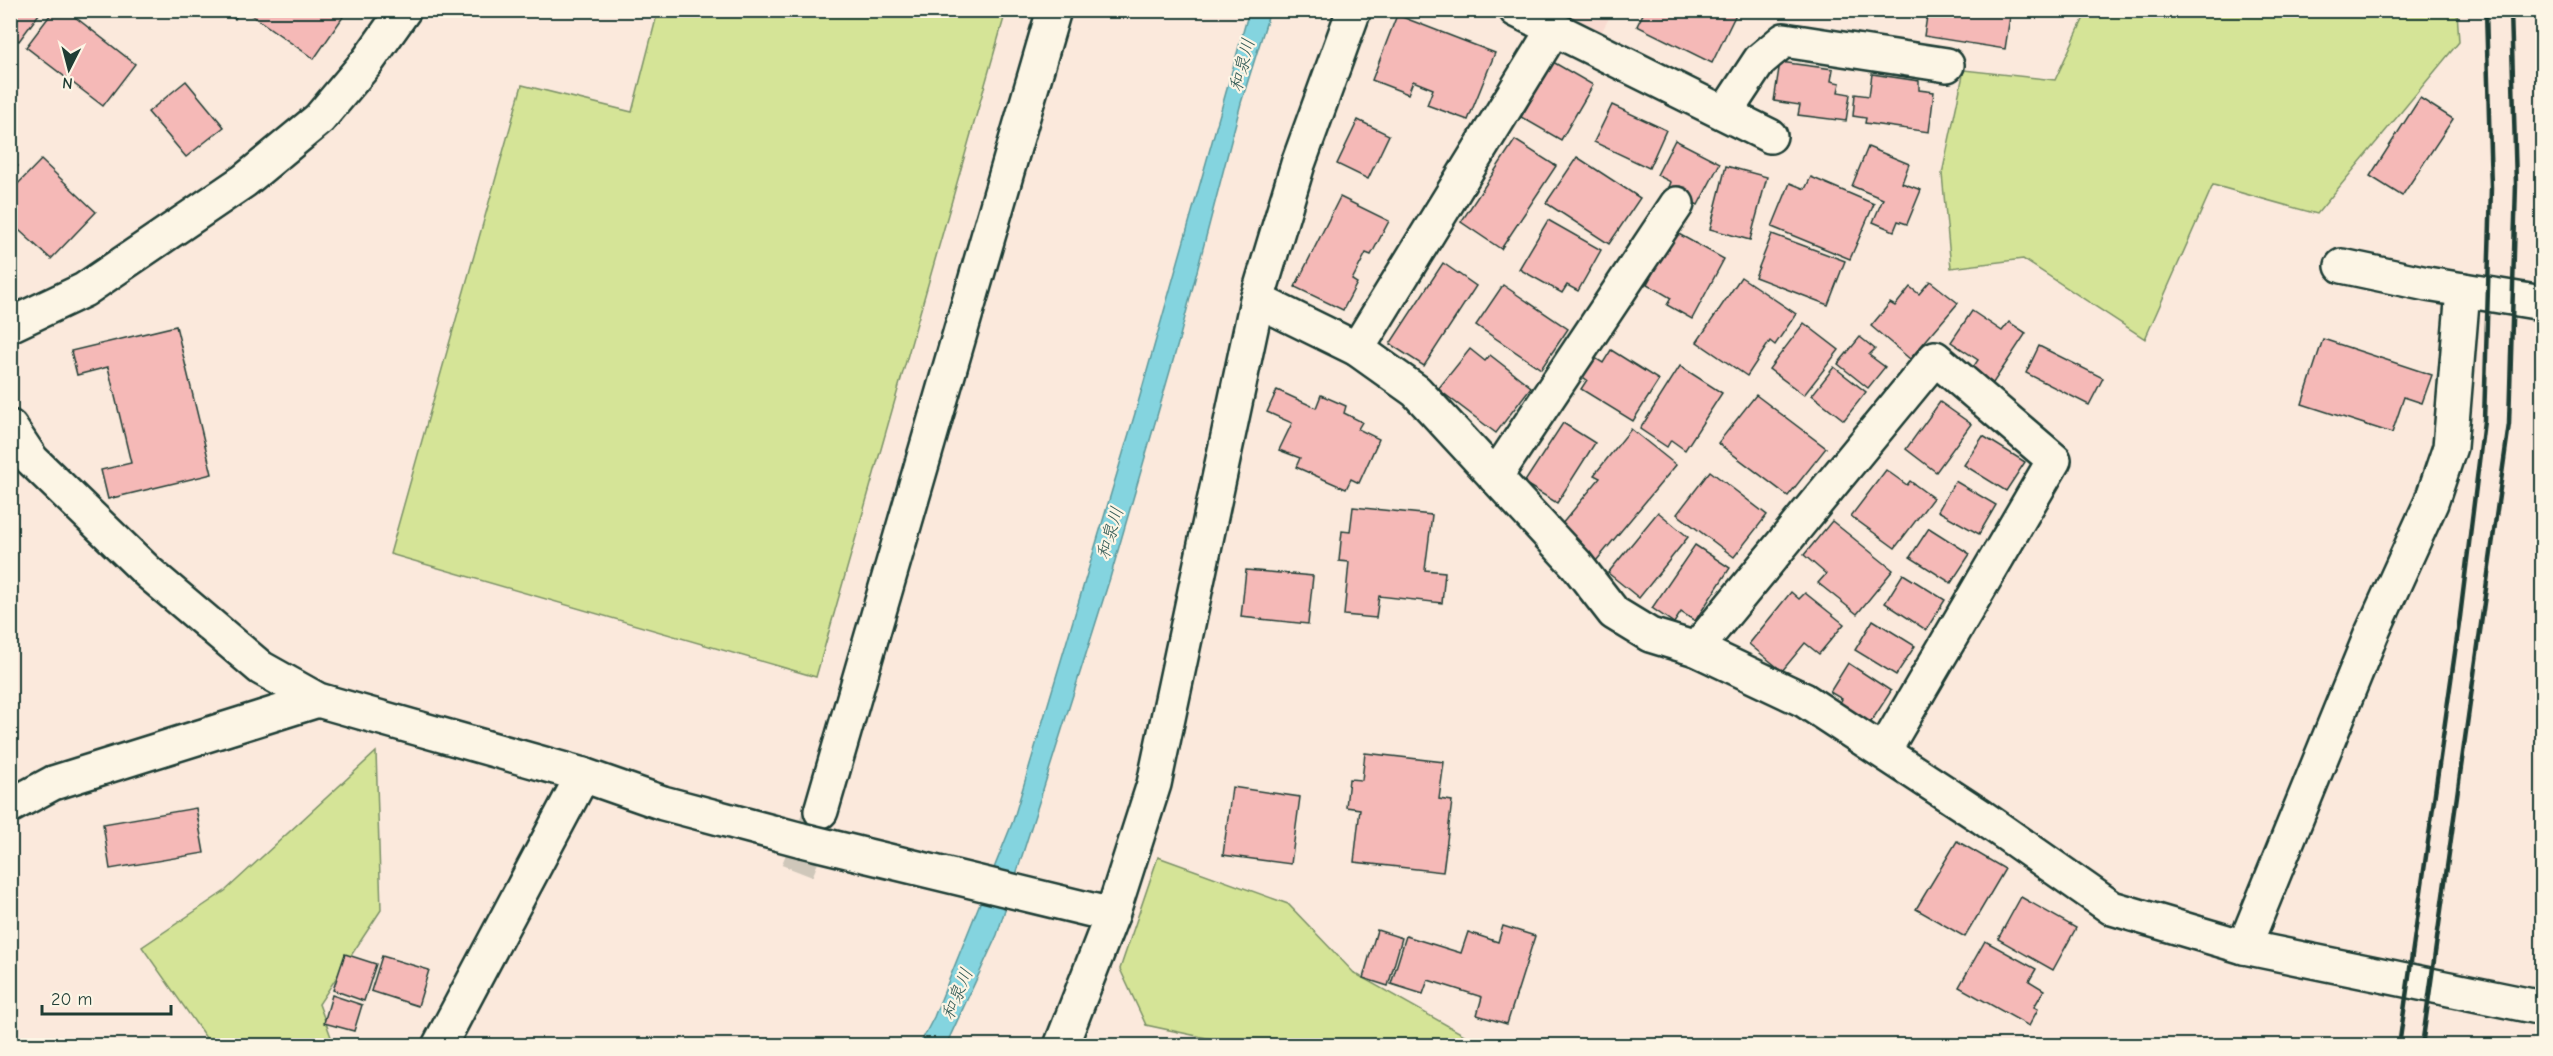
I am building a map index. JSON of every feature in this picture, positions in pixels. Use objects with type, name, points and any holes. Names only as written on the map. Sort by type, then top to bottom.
[{"type":"street","points":[[10,324],[84,290],[244,181],[319,119],[367,62],[404,10]]},
{"type":"street","points":[[820,811],[1054,10]]},
{"type":"street","points":[[1061,1046],[1112,915],[1154,784],[1257,300],[1298,164],[1354,10]]},
{"type":"street","points":[[1516,10],[1770,136]]},
{"type":"street","points":[[1357,349],[1553,30]]},
{"type":"street","points":[[1725,113],[1760,60],[1784,40],[1947,65]]},
{"type":"street","points":[[1495,477],[1677,204]]},
{"type":"street","points":[[2342,266],[2542,303]]},
{"type":"street","points":[[2244,946],[2371,635],[2431,503],[2450,447],[2463,290]]},
{"type":"street","points":[[1257,300],[1357,349],[1416,391],[1576,564],[1614,613],[1650,635],[1696,650],[1804,700],[2112,908],[2244,946],[2542,1008]]},
{"type":"street","points":[[1696,650],[1935,358],[2054,460],[1884,752]]},
{"type":"street","points":[[10,427],[32,460],[149,573],[261,668],[318,700],[583,775],[663,803],[801,840],[1112,915]]},
{"type":"street","points":[[10,806],[53,783],[318,700]]},
{"type":"street","points":[[439,1046],[583,775]]},
{"type":"shaded area","points":[[1541,11],[1613,11],[1597,40]]},
{"type":"green space","points":[[658,11],[1006,11],[816,677],[390,554],[522,85],[632,112]]},
{"type":"green space","points":[[2087,11],[2457,11],[2459,42],[2317,214],[2213,185],[2145,339],[2023,259],[1951,268],[1942,174],[1964,70],[2055,80]]},
{"type":"green space","points":[[376,752],[381,910],[319,1004],[334,1045],[211,1045],[142,947],[225,891]]},
{"type":"green space","points":[[1158,857],[1288,904],[1354,973],[1482,1045],[1239,1045],[1146,1025],[1120,969]]},
{"type":"water","name":"和泉川","points":[[1249,11],[1270,11],[1241,103],[1179,340],[1110,578],[997,935],[946,1045],[919,1046],[934,1017],[1013,821],[1136,410]]},
{"type":"building","points":[[10,10],[42,10],[19,41],[10,35]]},
{"type":"building","points":[[54,10],[66,10],[135,64],[103,106],[26,47]]},
{"type":"building","points":[[219,10],[240,10],[235,19]]},
{"type":"building","points":[[252,10],[333,10],[343,17],[314,59],[250,14]]},
{"type":"building","points":[[1645,10],[1738,10],[1712,63],[1637,26]]},
{"type":"building","points":[[1835,10],[1874,10],[1872,17]]},
{"type":"building","points":[[1928,10],[2011,10],[2005,49],[1924,36]]},
{"type":"building","points":[[1397,15],[1495,53],[1468,120],[1427,105],[1433,89],[1413,81],[1408,94],[1372,80]]},
{"type":"building","points":[[1553,62],[1593,85],[1561,140],[1521,117]]},
{"type":"building","points":[[1780,62],[1833,69],[1831,81],[1840,83],[1838,92],[1850,94],[1846,121],[1798,115],[1800,105],[1774,101]]},
{"type":"building","points":[[1872,74],[1919,81],[1919,90],[1934,92],[1929,132],[1865,123],[1866,118],[1853,116],[1855,94],[1869,96]]},
{"type":"building","points":[[186,81],[224,127],[186,157],[148,112]]},
{"type":"building","points":[[2420,98],[2453,119],[2402,196],[2370,176]]},
{"type":"building","points":[[1612,105],[1666,130],[1649,168],[1594,142]]},
{"type":"building","points":[[1358,120],[1389,135],[1368,179],[1337,164]]},
{"type":"building","points":[[1515,140],[1556,166],[1501,249],[1461,222]]},
{"type":"building","points":[[1675,140],[1720,163],[1698,205],[1668,190],[1671,182],[1657,175]]},
{"type":"building","points":[[1868,147],[1909,164],[1902,183],[1921,190],[1907,224],[1898,221],[1894,231],[1873,222],[1883,199],[1852,186]]},
{"type":"building","points":[[1577,157],[1640,198],[1609,244],[1546,203]]},
{"type":"building","points":[[10,158],[18,166],[10,174]]},
{"type":"building","points":[[41,160],[96,212],[51,259],[10,222],[10,192]]},
{"type":"building","points":[[1726,166],[1767,177],[1750,240],[1710,229]]},
{"type":"building","points":[[1811,177],[1874,204],[1850,259],[1772,227],[1790,183],[1805,189]]},
{"type":"building","points":[[1340,197],[1389,221],[1371,255],[1366,253],[1352,280],[1357,283],[1343,310],[1295,287]]},
{"type":"building","points":[[1548,220],[1601,250],[1578,291],[1567,285],[1562,293],[1519,269]]},
{"type":"building","points":[[1675,232],[1724,259],[1692,319],[1667,305],[1671,298],[1647,284]]},
{"type":"building","points":[[1772,234],[1845,261],[1828,305],[1755,277]]},
{"type":"building","points":[[1443,263],[1476,286],[1424,366],[1390,344]]},
{"type":"building","points":[[1741,277],[1796,314],[1775,345],[1770,341],[1747,376],[1697,342]]},
{"type":"building","points":[[1930,281],[1958,303],[1910,359],[1871,326],[1890,303],[1895,306],[1910,287],[1919,294]]},
{"type":"building","points":[[1503,285],[1568,329],[1541,369],[1476,325]]},
{"type":"building","points":[[1972,311],[2002,331],[2009,322],[2026,333],[1993,383],[1972,369],[1978,360],[1951,342]]},
{"type":"building","points":[[1804,323],[1839,350],[1804,395],[1769,369]]},
{"type":"building","points":[[176,326],[212,474],[108,499],[101,470],[131,463],[108,367],[77,375],[71,351]]},
{"type":"building","points":[[1860,337],[1875,349],[1869,355],[1885,367],[1868,388],[1838,364]]},
{"type":"building","points":[[2323,339],[2432,375],[2422,403],[2404,397],[2392,433],[2302,404]]},
{"type":"building","points":[[2039,346],[2103,378],[2089,405],[2026,373]]},
{"type":"building","points":[[1470,349],[1485,361],[1490,355],[1531,387],[1496,433],[1438,389]]},
{"type":"building","points":[[1611,350],[1659,380],[1633,421],[1581,389],[1587,380],[1580,375],[1592,356],[1603,363]]},
{"type":"building","points":[[1680,366],[1722,393],[1685,450],[1671,440],[1667,447],[1640,429]]},
{"type":"building","points":[[1834,367],[1866,392],[1844,420],[1812,395]]},
{"type":"building","points":[[1277,390],[1316,408],[1321,395],[1346,406],[1344,413],[1362,422],[1358,429],[1379,439],[1359,483],[1351,479],[1346,489],[1296,467],[1300,458],[1279,450],[1292,423],[1267,412]]},
{"type":"building","points":[[1756,395],[1826,448],[1788,496],[1718,443]]},
{"type":"building","points":[[1940,402],[1971,424],[1936,472],[1906,449]]},
{"type":"building","points":[[1563,423],[1595,443],[1557,503],[1524,483]]},
{"type":"building","points":[[1631,429],[1676,465],[1591,567],[1561,525],[1600,478],[1594,475]]},
{"type":"building","points":[[1983,436],[2025,462],[2006,491],[1964,465]]},
{"type":"building","points":[[1886,470],[1907,485],[1910,481],[1933,498],[1895,548],[1851,516]]},
{"type":"building","points":[[1710,471],[1767,515],[1734,557],[1677,514]]},
{"type":"building","points":[[1955,481],[1996,505],[1979,534],[1938,511]]},
{"type":"building","points":[[1353,507],[1432,515],[1425,570],[1445,572],[1442,603],[1379,596],[1376,618],[1344,615],[1349,562],[1339,561],[1342,531],[1350,532]]},
{"type":"building","points":[[1658,512],[1688,537],[1639,598],[1608,573]]},
{"type":"building","points":[[1832,521],[1893,570],[1857,614],[1818,583],[1826,574],[1804,555]]},
{"type":"building","points":[[1929,528],[1970,554],[1951,583],[1910,557]]},
{"type":"building","points":[[1695,545],[1730,568],[1695,621],[1681,612],[1674,623],[1652,608]]},
{"type":"building","points":[[1246,570],[1313,576],[1308,624],[1241,617]]},
{"type":"building","points":[[1903,574],[1945,600],[1926,630],[1885,603]]},
{"type":"building","points":[[1791,592],[1799,599],[1805,593],[1844,624],[1819,654],[1805,643],[1782,671],[1749,644]]},
{"type":"building","points":[[1873,620],[1915,646],[1896,675],[1855,650]]},
{"type":"building","points":[[1848,663],[1891,691],[1869,725],[1839,705],[1842,699],[1830,692]]},
{"type":"building","points":[[1365,753],[1444,762],[1439,799],[1452,801],[1443,872],[1354,862],[1360,809],[1346,807],[1349,779],[1362,780]]},
{"type":"building","points":[[1232,787],[1300,797],[1291,864],[1223,855]]},
{"type":"building","points":[[196,808],[204,853],[110,869],[103,824]]},
{"type":"building","points":[[1957,841],[2005,869],[1965,937],[1916,909]]},
{"type":"building","points":[[2021,897],[2076,928],[2053,970],[1998,939]]},
{"type":"building","points":[[1503,926],[1535,936],[1507,1024],[1477,1015],[1482,997],[1428,980],[1423,994],[1391,984],[1406,936],[1461,953],[1468,932],[1498,942]]},
{"type":"building","points":[[1377,930],[1402,938],[1388,986],[1363,978]]},
{"type":"building","points":[[1985,941],[2036,969],[2029,981],[2044,990],[2034,1007],[2038,1009],[2029,1026],[1959,987]]},
{"type":"building","points":[[345,954],[376,964],[364,1001],[333,990]]},
{"type":"building","points":[[382,956],[429,970],[418,1006],[371,991]]},
{"type":"building","points":[[332,995],[362,1005],[354,1031],[324,1023]]},
{"type":"tunnel","points":[[797,871],[819,815]]},
{"type":"railway","points":[[2399,1046],[2460,617],[2484,421],[2491,188],[2486,10]]},
{"type":"railway","points":[[2422,1046],[2509,424],[2516,184],[2511,10]]}]
